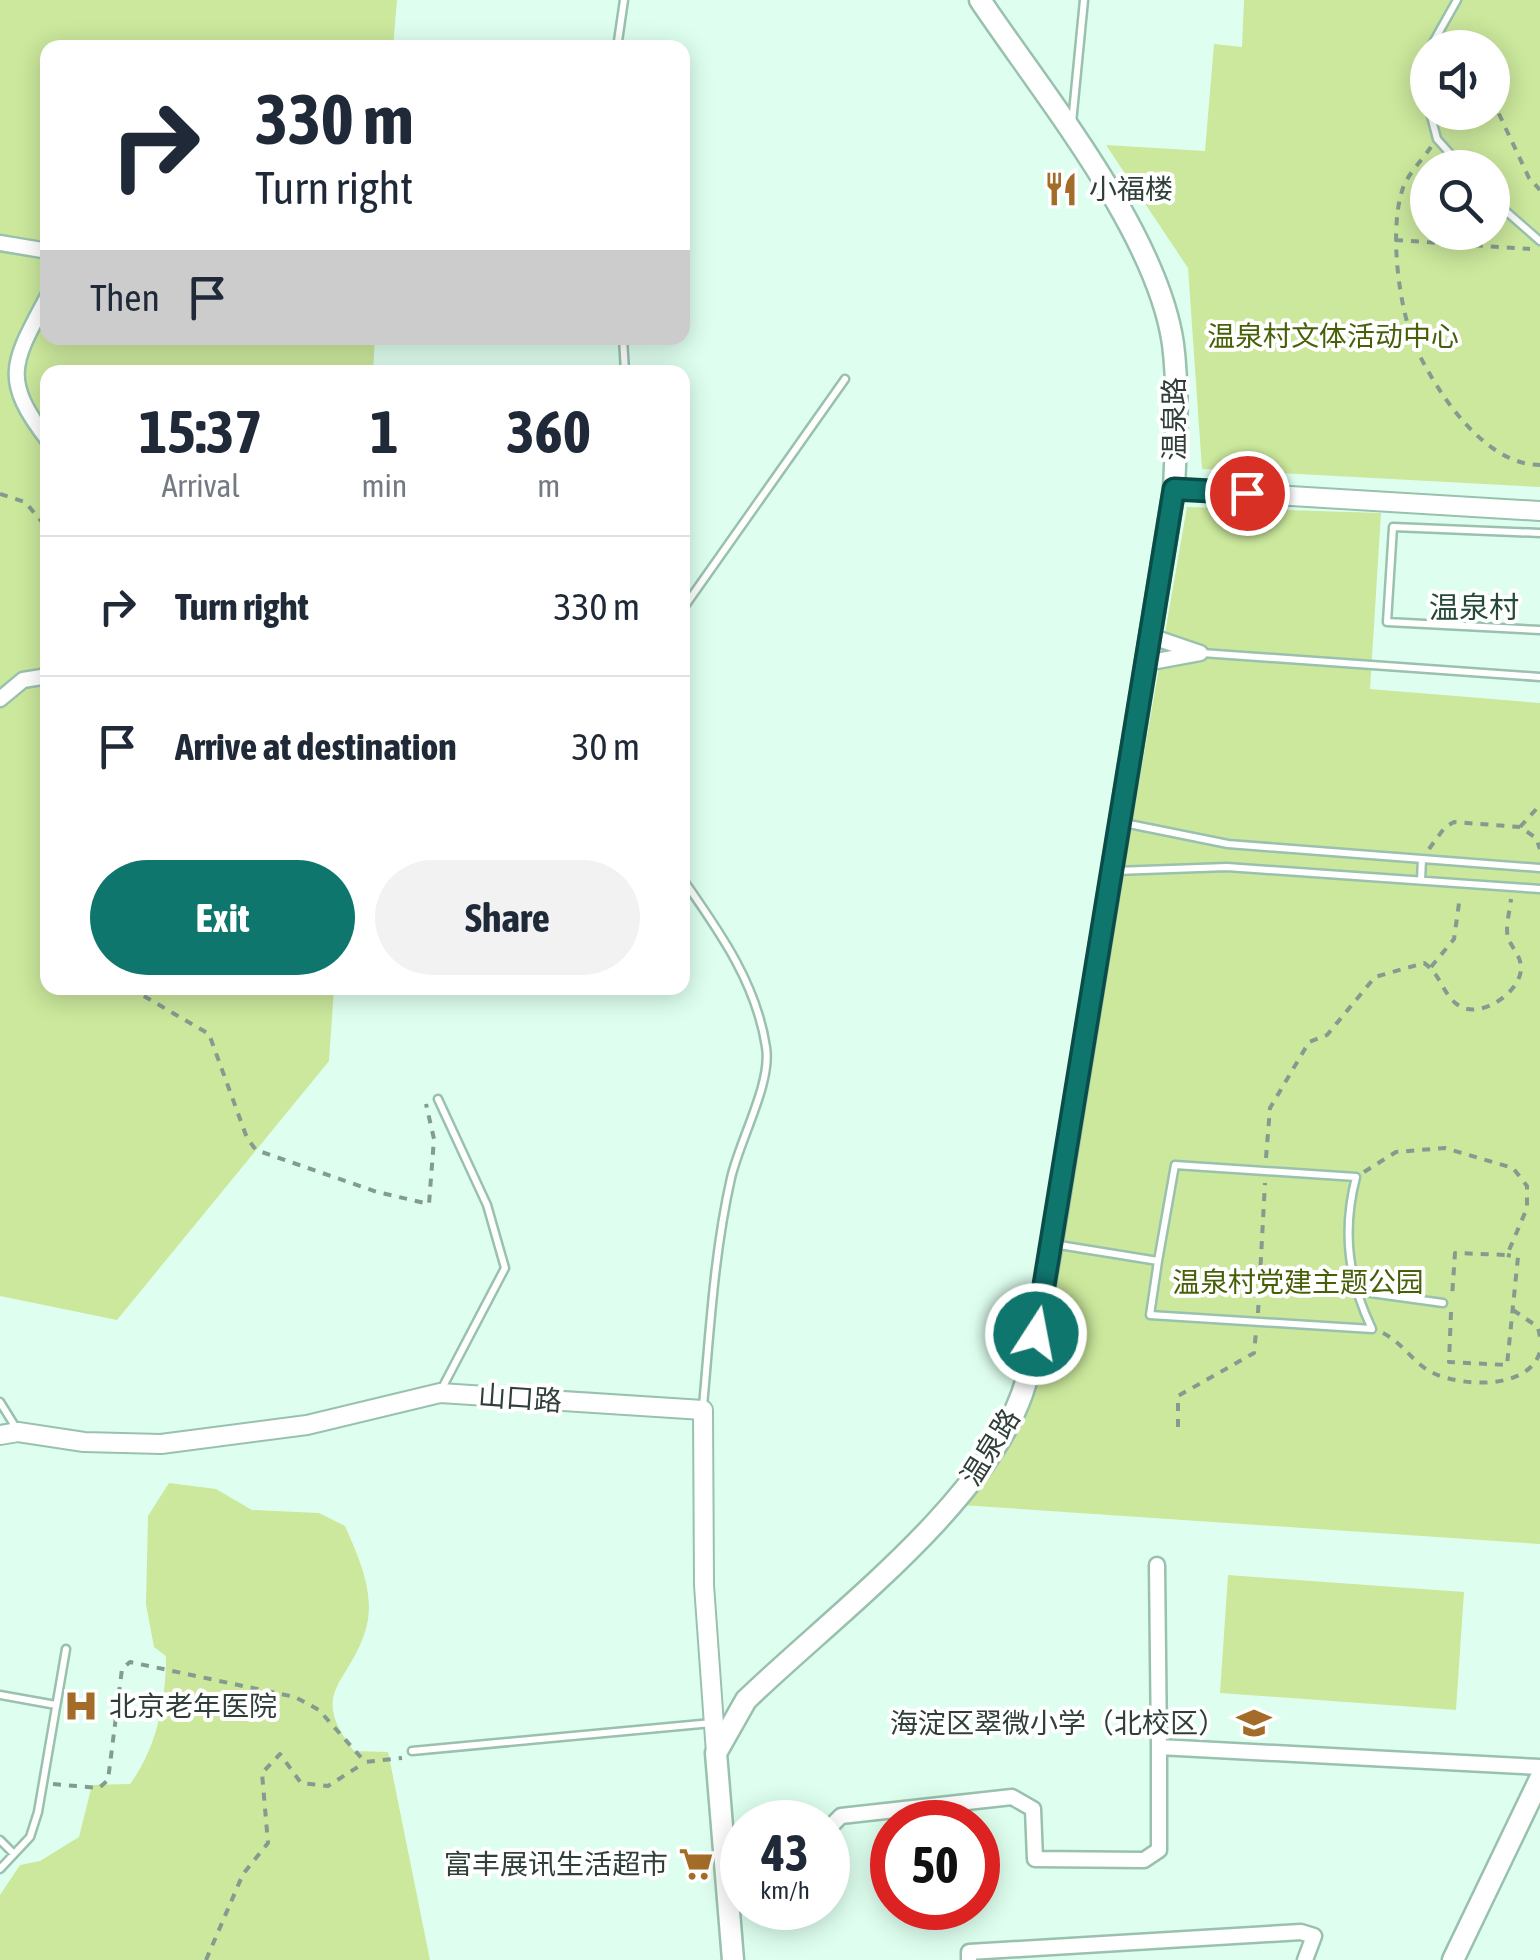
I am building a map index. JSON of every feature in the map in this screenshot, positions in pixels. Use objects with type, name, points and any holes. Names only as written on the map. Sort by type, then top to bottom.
[{"type":"main road","name":"温泉路","points":[[716,1752],[746,1700],[931,1528],[998,1445],[1022,1393],[1052,1244],[1174,489],[1177,407],[1172,340],[1154,282],[1123,214],[980,0]]},
{"type":"main road","points":[[716,1752],[723,1800]]},
{"type":"main road","points":[[1453,1960],[1540,1779]]},
{"type":"main road","points":[[733,1930],[733,1960]]},
{"type":"street","points":[[0,243],[40,249]]},
{"type":"street","points":[[40,311],[18,352],[12,379],[22,414],[40,432]]},
{"type":"street","points":[[1174,489],[1540,511]]},
{"type":"street","points":[[1150,636],[1200,653]]},
{"type":"street","points":[[1146,664],[1200,653]]},
{"type":"street","points":[[0,699],[23,680],[40,677]]},
{"type":"street","name":"山口路","points":[[9,1434],[84,1442],[161,1444],[306,1425],[440,1393],[703,1410]]},
{"type":"street","points":[[703,1410],[704,1584],[716,1752]]},
{"type":"street","points":[[850,1815],[1012,1797],[1033,1809],[1036,1859],[1144,1860],[1159,1850],[1157,1565]]},
{"type":"street","points":[[1159,1747],[1540,1766]]},
{"type":"street","points":[[969,1960],[969,1952],[1301,1932],[1314,1936],[1305,1960]]},
{"type":"lane","points":[[618,40],[624,0]]},
{"type":"lane","points":[[1071,136],[1084,0]]},
{"type":"lane","points":[[1440,30],[1457,0]]},
{"type":"lane","points":[[1435,130],[1446,150]]},
{"type":"lane","points":[[1510,215],[1540,242]]},
{"type":"lane","points":[[690,599],[845,379]]},
{"type":"lane","points":[[1540,533],[1393,527],[1386,622],[1540,630]]},
{"type":"lane","points":[[1200,653],[1540,677]]},
{"type":"lane","points":[[1122,822],[1228,844],[1540,868]]},
{"type":"lane","points":[[1421,880],[1422,858]]},
{"type":"lane","points":[[1114,871],[1228,867],[1540,889]]},
{"type":"lane","points":[[690,891],[753,991],[767,1049],[768,1076],[751,1110],[732,1176],[715,1266],[703,1410]]},
{"type":"lane","points":[[438,1100],[487,1204],[505,1268],[440,1393]]},
{"type":"lane","points":[[1175,1165],[1356,1177],[1345,1230],[1356,1291],[1372,1329],[1150,1315],[1175,1165]]},
{"type":"lane","points":[[1052,1244],[1158,1261]]},
{"type":"lane","points":[[1356,1291],[1443,1304]]},
{"type":"lane","points":[[0,1402],[9,1434]]},
{"type":"lane","points":[[0,1869],[30,1837],[66,1649]]},
{"type":"lane","points":[[0,1696],[56,1705]]},
{"type":"lane","points":[[412,1751],[713,1723]]},
{"type":"lane","points":[[0,1840],[14,1854]]},
{"type":"path","points":[[1506,130],[1528,178],[1540,190]]},
{"type":"path","points":[[1437,139],[1402,189],[1395,240],[1416,348],[1460,418],[1500,452],[1526,465],[1540,465]]},
{"type":"path","points":[[1395,240],[1540,250]]},
{"type":"path","points":[[0,494],[25,502],[40,520]]},
{"type":"path","points":[[1520,827],[1540,805]]},
{"type":"path","points":[[1422,858],[1444,827],[1454,822],[1520,827],[1536,838],[1540,850]]},
{"type":"path","points":[[1430,967],[1454,939],[1461,883]]},
{"type":"path","points":[[1178,1427],[1178,1396],[1254,1354],[1270,1108],[1310,1042],[1327,1035],[1374,976],[1399,967],[1424,963],[1458,1006],[1472,1010],[1488,1008],[1518,981],[1521,967],[1507,935],[1512,887]]},
{"type":"path","points":[[142,995],[209,1034],[246,1138],[256,1150],[377,1192],[429,1204],[434,1139],[425,1098],[438,1100]]},
{"type":"path","points":[[1356,1177],[1396,1152],[1445,1148],[1513,1168],[1528,1186],[1526,1208],[1507,1256]]},
{"type":"path","points":[[1455,1253],[1507,1256],[1518,1256],[1507,1365],[1449,1362],[1455,1253]]},
{"type":"path","points":[[1512,1310],[1538,1327],[1540,1337]]},
{"type":"path","points":[[1372,1329],[1400,1343],[1428,1371],[1467,1381],[1510,1379],[1526,1372],[1540,1352]]},
{"type":"path","points":[[43,1783],[98,1788],[108,1780],[122,1669],[130,1662],[295,1697],[319,1710],[365,1762]]},
{"type":"path","points":[[206,1960],[243,1874],[268,1843],[262,1773],[280,1754],[301,1783],[328,1786],[365,1762],[402,1761],[402,1752],[412,1751]]},
{"type":"green space","points":[[0,0],[397,0],[394,40],[40,40],[40,345],[375,345],[373,365],[40,365],[40,995],[334,995],[329,1061],[117,1320],[0,1296]]},
{"type":"green space","name":"温泉村文体活动中心","points":[[1244,0],[1540,0],[1540,487],[1202,469],[1188,268],[1106,145],[1205,151],[1214,44],[1242,47]]},
{"type":"green space","name":"温泉村党建主题公园","points":[[1187,507],[1381,513],[1370,689],[1540,703],[1540,1544],[961,1505],[1004,1451],[1031,1402]]},
{"type":"green space","points":[[169,1483],[216,1489],[252,1510],[319,1513],[345,1526],[365,1578],[369,1605],[358,1650],[336,1689],[334,1715],[354,1751],[388,1752],[430,1960],[0,1960],[0,1895],[20,1865],[40,1861],[79,1837],[92,1785],[130,1784],[153,1739],[162,1706],[166,1656],[154,1647],[146,1604],[148,1516]]},
{"type":"green space","points":[[1228,1575],[1464,1592],[1456,1710],[1220,1693]]},
{"type":"place","name":"小福楼","points":[[1061,189]]},
{"type":"place","name":"北京老年医院","points":[[81,1706]]},
{"type":"place","name":"海淀区翠微小学（北校区）","points":[[1254,1723]]},
{"type":"place","name":"富丰展讯生活超市","points":[[696,1864]]},
{"type":"district","name":"温泉村","points":[[1474,607]]},
{"type":"route","points":[[1036,1334],[1174,489],[1247,493]]}]
